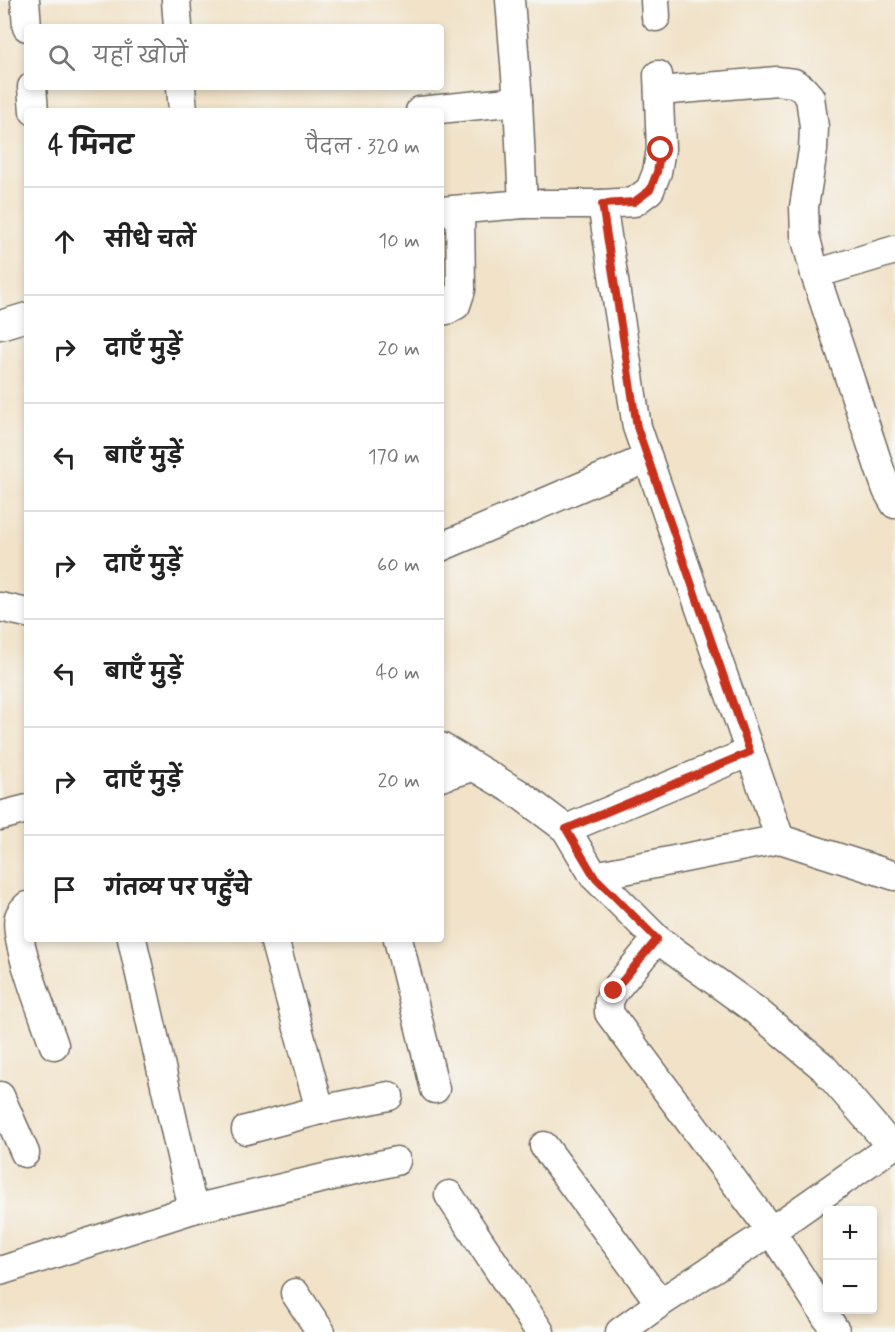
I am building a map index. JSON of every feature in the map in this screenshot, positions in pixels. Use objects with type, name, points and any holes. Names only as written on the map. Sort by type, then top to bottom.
[{"type":"street","points":[[26,0],[27,24]]},
{"type":"street","points":[[176,0],[178,24]]},
{"type":"street","points":[[510,2],[523,204]]},
{"type":"street","points":[[444,310],[456,305],[461,290],[451,210],[523,204],[634,202],[650,190],[657,172],[661,150],[658,83],[777,81],[794,83],[810,97],[814,127],[813,150],[804,207],[805,235],[815,274],[879,470],[895,504]]},
{"type":"street","points":[[32,90],[34,108]]},
{"type":"street","points":[[444,109],[518,101]]},
{"type":"street","points":[[602,204],[637,427],[780,839]]},
{"type":"street","points":[[815,274],[895,250]]},
{"type":"street","points":[[0,325],[24,318]]},
{"type":"street","points":[[444,546],[648,458]]},
{"type":"street","points":[[0,607],[24,612]]},
{"type":"street","points":[[444,749],[518,793],[566,829],[594,876],[657,939],[755,1010],[823,1067],[893,1145],[771,1231],[660,1303],[620,1332]]},
{"type":"street","points":[[566,829],[750,752]]},
{"type":"street","points":[[444,776],[473,767]]},
{"type":"street","points":[[0,816],[24,810]]},
{"type":"street","points":[[594,876],[780,839],[895,876]]},
{"type":"street","points":[[24,910],[19,917],[11,953],[54,1045]]},
{"type":"street","points":[[657,939],[614,991],[609,1001],[609,1012],[771,1231],[836,1332]]},
{"type":"street","points":[[133,942],[193,1209]]},
{"type":"street","points":[[275,942],[320,1110]]},
{"type":"street","points":[[399,942],[435,1089]]},
{"type":"street","points":[[0,1096],[25,1153]]},
{"type":"street","points":[[246,1130],[320,1110],[389,1096]]},
{"type":"street","points":[[544,1146],[660,1303]]},
{"type":"street","points":[[0,1271],[193,1209],[396,1161]]},
{"type":"street","points":[[449,1195],[540,1332]]},
{"type":"street","points":[[295,1293],[321,1332]]},
{"type":"route","points":[[614,991],[657,939],[594,876],[566,829],[750,752],[637,427],[602,204],[634,202],[650,190],[657,172],[661,150]]}]
